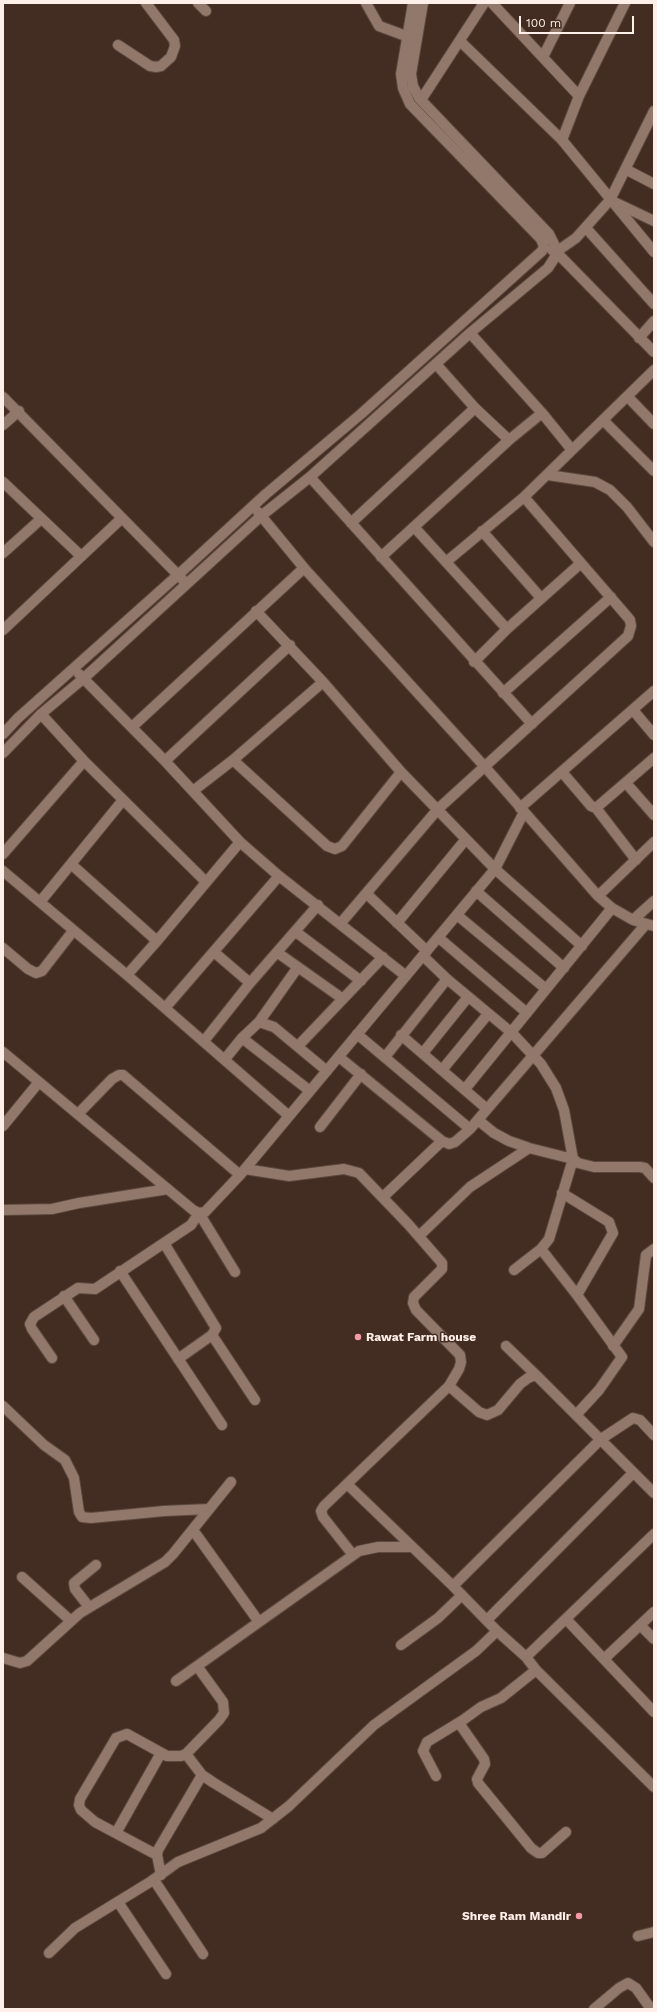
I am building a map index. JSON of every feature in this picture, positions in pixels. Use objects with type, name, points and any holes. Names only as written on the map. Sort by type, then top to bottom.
[{"type":"street","points":[[118,45],[150,66],[161,66],[171,57],[175,46],[174,40],[146,3]]},
{"type":"street","points":[[198,3],[206,11]]},
{"type":"street","points":[[413,3],[406,36],[401,74],[403,88],[410,104],[542,239],[544,247]]},
{"type":"street","points":[[3,754],[41,714],[84,678],[261,516],[310,477],[470,333],[548,268],[555,257],[556,252],[550,234],[421,100],[413,86],[411,74],[424,3]]},
{"type":"street","points":[[421,100],[484,3]]},
{"type":"street","points":[[492,3],[579,96]]},
{"type":"street","points":[[543,57],[570,3]]},
{"type":"street","points":[[562,140],[579,96],[625,3]]},
{"type":"street","points":[[371,6],[375,21],[379,26],[406,36]]},
{"type":"street","points":[[460,41],[562,140],[654,252]]},
{"type":"street","points":[[556,252],[576,238],[610,200],[627,170],[654,111]]},
{"type":"street","points":[[627,170],[654,184]]},
{"type":"street","points":[[610,200],[654,221]]},
{"type":"street","points":[[586,228],[654,304]]},
{"type":"street","points":[[544,247],[556,252],[654,352]]},
{"type":"street","points":[[3,734],[18,718],[253,506],[488,301],[535,258],[544,247]]},
{"type":"street","points":[[639,338],[654,321]]},
{"type":"street","points":[[470,333],[542,413],[578,443]]},
{"type":"street","points":[[436,364],[474,408],[509,440]]},
{"type":"street","points":[[446,562],[548,475],[578,443],[653,374]]},
{"type":"street","points":[[3,397],[19,411],[187,584]]},
{"type":"street","points":[[628,397],[654,424]]},
{"type":"street","points":[[351,523],[474,408]]},
{"type":"street","points":[[3,425],[19,411]]},
{"type":"street","points":[[381,557],[415,528],[509,440],[542,413]]},
{"type":"street","points":[[603,420],[654,471]]},
{"type":"street","points":[[548,475],[595,482],[610,490],[627,508],[654,542]]},
{"type":"street","points":[[310,477],[474,662],[532,724]]},
{"type":"street","points":[[3,482],[81,556]]},
{"type":"street","points":[[340,924],[438,809],[628,636],[631,626],[630,620],[524,496]]},
{"type":"street","points":[[253,506],[304,568],[485,767],[598,896],[612,908],[633,920],[650,925],[533,1054],[470,1129],[455,1142],[449,1144],[442,1141],[339,1057]]},
{"type":"street","points":[[3,630],[122,518]]},
{"type":"street","points":[[4,549],[41,519]]},
{"type":"street","points":[[415,528],[507,629]]},
{"type":"street","points":[[482,531],[541,598]]},
{"type":"street","points":[[474,662],[507,629],[581,563]]},
{"type":"street","points":[[132,727],[304,568]]},
{"type":"street","points":[[503,693],[611,597]]},
{"type":"street","points":[[256,611],[290,645],[401,772],[495,869],[582,946]]},
{"type":"street","points":[[165,761],[290,645]]},
{"type":"street","points":[[73,669],[84,678],[165,761],[240,842],[279,876],[318,905],[406,976]]},
{"type":"street","points":[[193,791],[233,760],[323,682]]},
{"type":"street","points":[[3,1052],[192,1210],[199,1213],[205,1212],[243,1172],[495,869],[522,810],[562,772],[633,710],[653,695]]},
{"type":"street","points":[[633,710],[654,735]]},
{"type":"street","points":[[41,714],[84,761],[206,882]]},
{"type":"street","points":[[596,808],[654,758]]},
{"type":"street","points":[[233,760],[327,846],[335,849],[342,846],[401,772]]},
{"type":"street","points":[[3,854],[84,761]]},
{"type":"street","points":[[562,772],[591,806],[596,808],[636,860]]},
{"type":"street","points":[[626,783],[654,815]]},
{"type":"street","points":[[40,902],[123,800]]},
{"type":"street","points":[[397,923],[466,839]]},
{"type":"street","points":[[127,975],[158,941],[240,842]]},
{"type":"street","points":[[598,896],[654,842]]},
{"type":"street","points":[[71,864],[158,941]]},
{"type":"street","points":[[3,871],[127,975],[289,1116]]},
{"type":"street","points":[[165,1008],[279,876]]},
{"type":"street","points":[[476,892],[564,968]]},
{"type":"street","points":[[367,894],[397,923],[447,979],[512,1033],[533,1054],[549,1075],[561,1100],[573,1159],[562,1193],[553,1230],[549,1239],[541,1249],[514,1270]]},
{"type":"street","points":[[633,920],[654,900]]},
{"type":"street","points":[[204,1041],[250,984],[318,905]]},
{"type":"street","points":[[465,1089],[612,908]]},
{"type":"street","points":[[457,915],[546,989]]},
{"type":"street","points":[[3,948],[28,970],[36,973],[42,971],[73,931]]},
{"type":"street","points":[[296,932],[360,981]]},
{"type":"street","points":[[439,938],[526,1013]]},
{"type":"street","points":[[214,952],[250,984]]},
{"type":"street","points":[[278,953],[343,999]]},
{"type":"street","points":[[298,1046],[383,957]]},
{"type":"street","points":[[225,1060],[242,1038],[259,1022],[298,967]]},
{"type":"street","points":[[384,1057],[447,979]]},
{"type":"street","points":[[423,1053],[468,997]]},
{"type":"street","points":[[442,1070],[488,1014]]},
{"type":"street","points":[[259,1022],[274,1027],[327,1071]]},
{"type":"street","points":[[357,1034],[470,1129]]},
{"type":"street","points":[[401,1035],[487,1109]]},
{"type":"street","points":[[242,1038],[310,1091]]},
{"type":"street","points":[[78,1114],[112,1079],[119,1074],[123,1074],[243,1172],[289,1176],[350,1169],[365,1178],[442,1263],[442,1269],[414,1297],[413,1303],[416,1310],[460,1355],[461,1362],[459,1369],[449,1386],[324,1506],[321,1511],[323,1517],[353,1555]]},
{"type":"street","points":[[320,1126],[361,1074]]},
{"type":"street","points":[[3,1126],[39,1082]]},
{"type":"street","points":[[478,1120],[500,1137],[528,1148],[573,1159],[578,1163],[594,1167],[645,1168],[654,1178]]},
{"type":"street","points":[[383,1197],[442,1141]]},
{"type":"street","points":[[419,1236],[470,1187],[528,1148]]},
{"type":"street","points":[[3,1210],[52,1209],[83,1202],[168,1189]]},
{"type":"street","points":[[562,1193],[609,1222],[613,1234],[578,1295]]},
{"type":"street","points":[[52,1358],[30,1324],[34,1317],[78,1288],[95,1289],[191,1225],[199,1213]]},
{"type":"street","points":[[199,1213],[236,1272]]},
{"type":"street","points":[[164,1243],[216,1328],[212,1335],[178,1359]]},
{"type":"street","points":[[541,1249],[578,1295],[622,1357],[599,1390],[576,1415]]},
{"type":"street","points":[[613,1346],[639,1309],[646,1255],[654,1250]]},
{"type":"street","points":[[120,1272],[222,1425]]},
{"type":"street","points":[[64,1296],[94,1340]]},
{"type":"street","points":[[212,1335],[255,1400]]},
{"type":"street","points":[[506,1346],[602,1439],[633,1474],[654,1492]]},
{"type":"street","points":[[449,1386],[479,1412],[487,1415],[498,1410],[520,1384],[528,1378],[536,1375]]},
{"type":"street","points":[[566,1403],[585,1406]]},
{"type":"street","points":[[3,1406],[44,1445],[65,1460],[74,1478],[79,1512],[82,1517],[91,1518],[164,1511],[209,1509]]},
{"type":"street","points":[[453,1586],[602,1439],[633,1418],[640,1420],[654,1435]]},
{"type":"street","points":[[487,1620],[633,1474]]},
{"type":"street","points":[[3,1658],[20,1664],[27,1661],[71,1621],[89,1607],[165,1562],[193,1530],[231,1482]]},
{"type":"street","points":[[347,1484],[453,1586],[497,1632],[526,1657],[536,1670],[654,1787]]},
{"type":"street","points":[[193,1530],[259,1622]]},
{"type":"street","points":[[526,1657],[654,1534]]},
{"type":"street","points":[[176,1681],[353,1555],[373,1547],[412,1547]]},
{"type":"street","points":[[89,1607],[75,1589],[74,1583],[96,1566]]},
{"type":"street","points":[[22,1577],[71,1621]]},
{"type":"street","points":[[401,1645],[440,1616],[462,1595]]},
{"type":"street","points":[[604,1659],[654,1612]]},
{"type":"street","points":[[566,1618],[654,1712]]},
{"type":"street","points":[[640,1625],[654,1639]]},
{"type":"street","points":[[49,1953],[68,1933],[157,1878],[178,1862],[255,1831],[273,1819],[374,1725],[479,1648],[497,1632]]},
{"type":"street","points":[[157,1855],[95,1822],[81,1810],[79,1805],[80,1799],[116,1738],[126,1734],[161,1753],[174,1757],[186,1754],[219,1720],[224,1713],[225,1708],[223,1702],[197,1666]]},
{"type":"street","points":[[436,1776],[423,1751],[424,1746],[481,1707],[501,1698],[536,1670]]},
{"type":"street","points":[[459,1723],[484,1759],[485,1764],[477,1779],[478,1783],[531,1848],[538,1853],[542,1853],[566,1832]]},
{"type":"street","points":[[116,1833],[161,1753]]},
{"type":"street","points":[[186,1754],[202,1774],[214,1783],[273,1819]]},
{"type":"street","points":[[202,1774],[157,1855],[157,1878],[203,1954]]},
{"type":"street","points":[[118,1902],[166,1974]]},
{"type":"street","points":[[638,1936],[654,1932]]},
{"type":"street","points":[[594,2009],[619,1988],[628,1983],[636,1988],[651,2009]]},
{"type":"place","name":"Rawat Farm house","points":[[358,1337]]},
{"type":"place","name":"Shree Ram Mandir","points":[[579,1916]]}]
